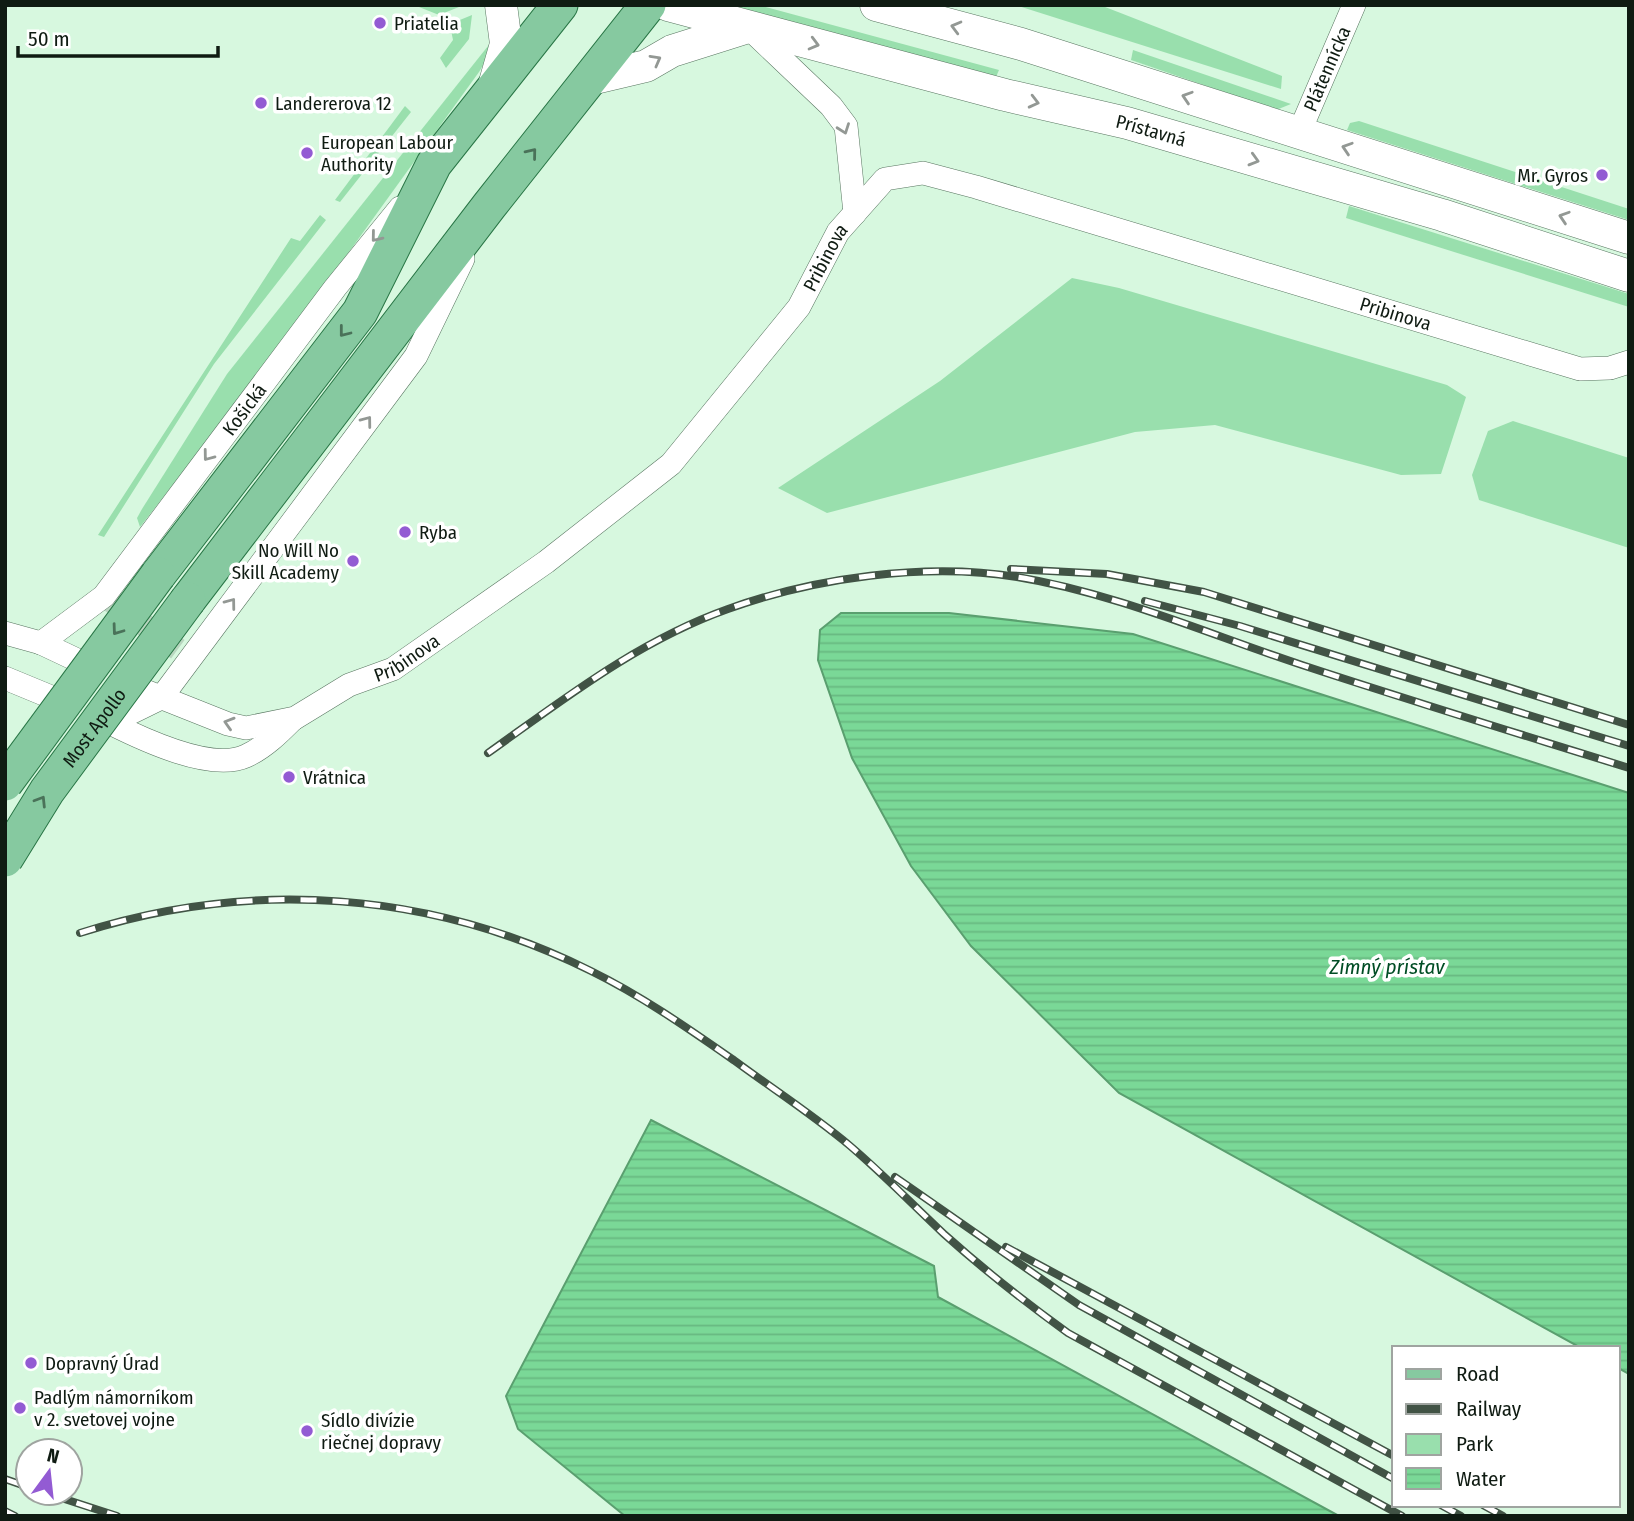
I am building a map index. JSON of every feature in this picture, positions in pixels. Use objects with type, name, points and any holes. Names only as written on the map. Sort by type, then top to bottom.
[{"type":"main road","points":[[491,94],[506,44],[501,5]]},
{"type":"main road","name":"Košická","points":[[158,575],[360,312],[434,164],[560,5]]},
{"type":"main road","points":[[489,206],[648,5]]},
{"type":"main road","name":"Prístavná","points":[[668,5],[1004,95],[1127,123],[1442,215],[1629,276]]},
{"type":"main road","points":[[876,5],[1021,44],[1629,238]]},
{"type":"main road","points":[[591,79],[646,66],[672,51],[748,27]]},
{"type":"main road","name":"Most Apollo","points":[[5,859],[47,791],[188,600],[489,206]]},
{"type":"main road","name":"Most Apollo","points":[[5,783],[158,575]]},
{"type":"street","name":"Plátennícka","points":[[1299,133],[1354,5]]},
{"type":"street","points":[[748,27],[831,106],[846,126],[855,213]]},
{"type":"street","name":"Košická","points":[[41,643],[104,596],[335,288],[434,164]]},
{"type":"street","name":"Pribinova","points":[[153,694],[228,724],[246,728],[295,718],[349,685],[393,669],[459,625],[604,519],[671,464],[799,307],[838,232],[886,179],[923,173],[989,190],[1580,369],[1610,368],[1629,362]]},
{"type":"street","points":[[295,718],[273,738],[246,756],[228,761],[205,758],[145,741],[110,723],[153,694],[416,356],[489,206]]},
{"type":"street","points":[[5,633],[41,643],[77,660]]},
{"type":"street","points":[[5,678],[51,697]]},
{"type":"green space","points":[[414,5],[464,5],[439,15]]},
{"type":"green space","points":[[726,5],[758,5],[999,70],[996,77]]},
{"type":"green space","points":[[1015,5],[1100,5],[1282,76],[1281,89]]},
{"type":"green space","points":[[472,15],[469,39],[446,68],[440,58],[453,40],[451,30],[455,22]]},
{"type":"green space","points":[[492,41],[491,52],[479,72],[281,346],[140,527],[137,518],[142,509],[227,374]]},
{"type":"green space","points":[[1133,50],[1291,104],[1276,110],[1131,60]]},
{"type":"green space","points":[[405,106],[411,112],[340,202],[335,200]]},
{"type":"green space","points":[[1359,121],[1629,209],[1629,220],[1347,130],[1350,123]]},
{"type":"green space","points":[[1349,206],[1629,294],[1629,307],[1346,218]]},
{"type":"green space","points":[[320,215],[326,220],[214,364],[104,537],[98,535],[291,238],[300,241]]},
{"type":"green space","points":[[1072,278],[1119,288],[1447,385],[1466,397],[1441,474],[1401,475],[1215,425],[1135,432],[827,513],[778,488],[940,381]]},
{"type":"green space","points":[[1513,421],[1629,458],[1629,548],[1479,500],[1472,475],[1488,431]]},
{"type":"water","name":"Zimný prístav","points":[[841,613],[949,613],[1133,634],[1629,793],[1629,1374],[1620,1369],[1620,1346],[1577,1346],[1119,1093],[971,946],[911,866],[852,758],[818,660],[820,630]]},
{"type":"water","points":[[651,1120],[934,1266],[938,1297],[1339,1516],[625,1516],[518,1429],[506,1396]]},
{"type":"tunnel","points":[[104,596],[190,658]]},
{"type":"railway","points":[[1011,569],[1107,574],[1204,592],[1629,725]]},
{"type":"railway","points":[[488,753],[633,654],[695,622],[761,598],[833,581],[908,572],[945,571],[1017,577],[1090,593],[1343,678],[1629,768]]},
{"type":"railway","points":[[1145,601],[1240,626],[1629,746]]},
{"type":"railway","points":[[80,933],[144,916],[209,904],[275,900],[340,901],[404,909],[468,924],[530,944],[591,971],[647,1002],[807,1113],[861,1156],[974,1260],[1068,1333],[1402,1516]]},
{"type":"railway","points":[[895,1177],[1079,1305],[1392,1478]]},
{"type":"railway","points":[[1006,1247],[1392,1455]]},
{"type":"railway","points":[[5,1479],[14,1482]]},
{"type":"railway","points":[[84,1505],[117,1516]]},
{"type":"railway","points":[[1445,1507],[1461,1516]]},
{"type":"railway","points":[[1487,1507],[1503,1516]]},
{"type":"railway","points":[[5,1511],[15,1516]]},
{"type":"place","name":"Priatelia","points":[[380,23]]},
{"type":"place","name":"Landererova 12","points":[[261,103]]},
{"type":"place","name":"European Labour Authority","points":[[307,153]]},
{"type":"place","name":"Mr. Gyros","points":[[1602,175]]},
{"type":"place","name":"Ryba","points":[[405,532]]},
{"type":"place","name":"No Will No Skill Academy","points":[[353,561]]},
{"type":"place","name":"Vrátnica","points":[[289,777]]},
{"type":"place","name":"Dopravný Úrad","points":[[31,1363]]},
{"type":"place","name":"Padlým námorníkom v 2. svetovej vojne","points":[[20,1408]]},
{"type":"place","name":"Sídlo divízie riečnej dopravy","points":[[307,1431]]}]
